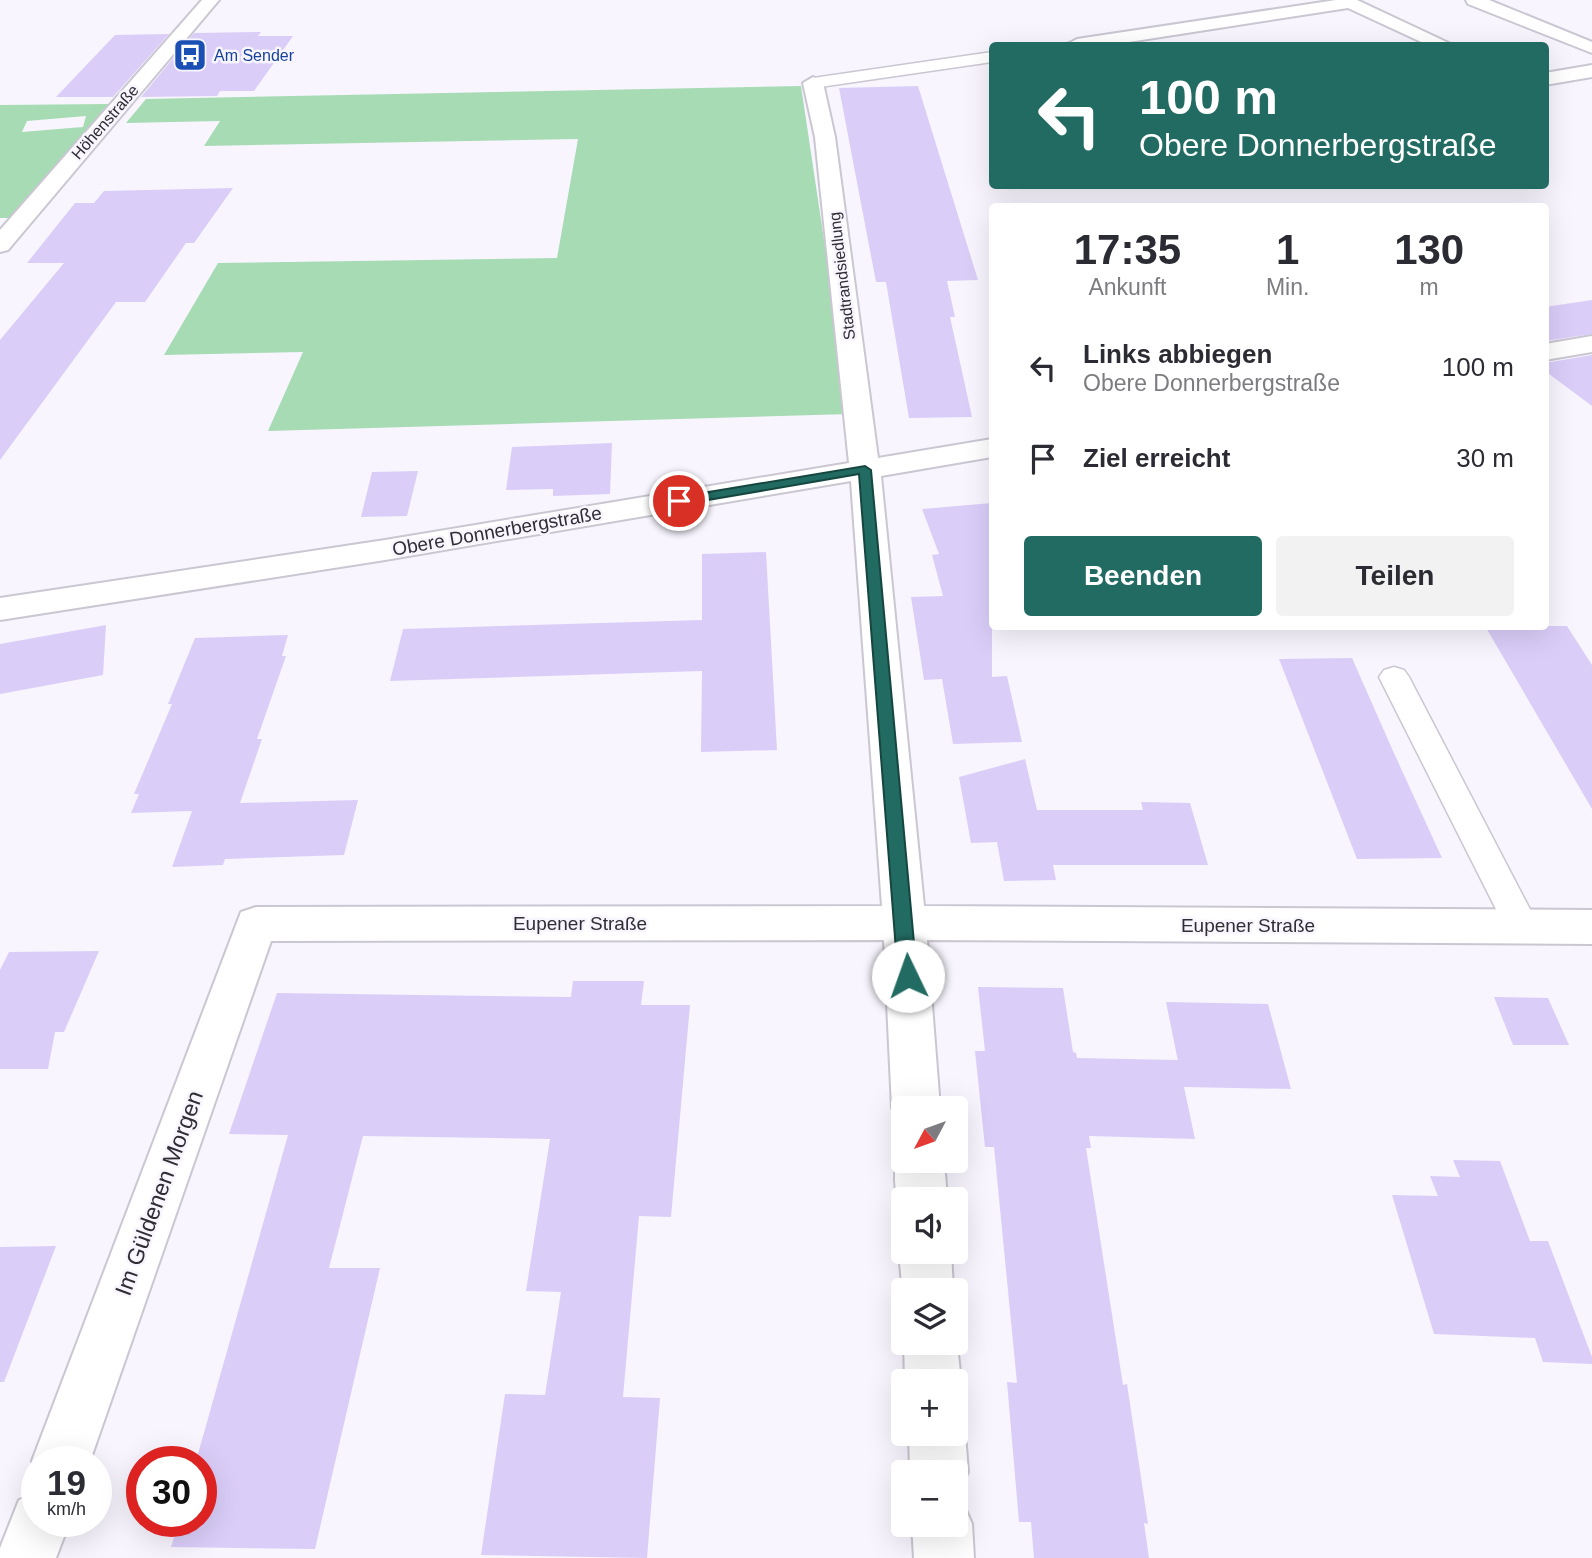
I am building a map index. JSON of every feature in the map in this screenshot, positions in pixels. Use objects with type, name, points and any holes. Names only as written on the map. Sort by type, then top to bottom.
[{"type":"street","name":"Höhenstraße","points":[[0,244],[211,0]]},
{"type":"street","points":[[1474,0],[1592,48]]},
{"type":"street","points":[[1091,42],[1350,2],[1437,42]]},
{"type":"street","points":[[1549,78],[1592,71]]},
{"type":"street","name":"Stadtrandsiedlung","points":[[813,83],[825,137],[865,470]]},
{"type":"street","points":[[1549,351],[1592,344]]},
{"type":"street","name":"Obere Donnerbergstraße","points":[[0,609],[385,550],[989,449]]},
{"type":"street","points":[[865,470],[904,923],[915,1096]]},
{"type":"street","name":"Eupener Straße","points":[[256,924],[904,923],[1592,927]]},
{"type":"street","name":"Im Güldenen Morgen","points":[[66,1446],[256,924]]},
{"type":"street","points":[[26,1558],[34,1537]]},
{"type":"street","points":[[943,1537],[944,1558]]},
{"type":"lane","points":[[813,83],[989,57]]},
{"type":"lane","points":[[1394,677],[1522,927]]},
{"type":"green space","points":[[801,86],[850,414],[268,431],[303,352],[164,355],[218,263],[557,258],[578,139],[204,146],[220,121],[126,123],[146,99]]},
{"type":"green space","points":[[109,104],[10,218],[0,218],[0,105]],"holes":[[[86,116],[83,127],[22,132],[27,121]]]},
{"type":"building","points":[[261,32],[258,36],[293,36],[254,91],[220,91],[217,96],[141,97],[194,33]]},
{"type":"building","points":[[169,34],[113,97],[56,97],[115,35]]},
{"type":"building","points":[[918,86],[978,280],[947,281],[955,317],[950,317],[972,417],[909,418],[886,282],[876,282],[839,88]]},
{"type":"building","points":[[233,188],[194,243],[186,243],[145,302],[116,302],[0,460],[0,340],[64,263],[27,263],[75,203],[94,203],[104,191]]},
{"type":"building","points":[[1592,300],[1592,334],[1549,340],[1549,306]]},
{"type":"building","points":[[1592,355],[1592,406],[1549,374],[1549,362]]},
{"type":"building","points":[[612,443],[610,494],[553,496],[553,489],[506,490],[512,447]]},
{"type":"building","points":[[418,471],[407,516],[361,517],[372,472]]},
{"type":"building","points":[[989,503],[989,630],[992,630],[992,677],[1007,676],[1022,742],[953,744],[942,679],[924,680],[911,597],[943,596],[932,555],[939,554],[922,509]]},
{"type":"building","points":[[766,552],[777,750],[701,752],[702,671],[390,681],[403,629],[702,620],[702,554]]},
{"type":"building","points":[[106,625],[103,675],[0,694],[0,644]]},
{"type":"building","points":[[1549,626],[1567,626],[1592,665],[1592,809],[1487,630],[1549,630]]},
{"type":"building","points":[[288,635],[282,656],[286,656],[257,739],[262,739],[240,803],[358,800],[344,855],[225,859],[223,865],[172,867],[192,811],[131,813],[139,794],[134,794],[172,704],[168,704],[195,638]]},
{"type":"building","points":[[1352,658],[1442,858],[1357,859],[1279,659]]},
{"type":"building","points":[[1025,759],[1037,810],[1143,810],[1141,802],[1190,803],[1208,865],[1053,865],[1056,880],[1004,881],[997,842],[971,843],[959,777]]},
{"type":"building","points":[[99,951],[64,1032],[55,1032],[48,1069],[0,1069],[0,970],[9,952]]},
{"type":"building","points":[[573,981],[644,981],[641,1005],[690,1005],[671,1217],[639,1216],[623,1397],[660,1398],[647,1558],[481,1555],[505,1394],[545,1395],[561,1292],[526,1291],[550,1139],[363,1136],[329,1268],[380,1268],[315,1549],[171,1547],[174,1537],[217,1537],[217,1446],[200,1446],[288,1135],[229,1134],[277,993],[571,997]]},
{"type":"building","points":[[978,987],[1063,988],[1073,1052],[1077,1058],[1178,1060],[1166,1002],[1268,1004],[1291,1089],[1184,1087],[1195,1139],[1089,1136],[1091,1148],[1086,1148],[1123,1385],[1127,1384],[1148,1524],[1144,1523],[1149,1558],[1034,1558],[1031,1522],[1019,1522],[1007,1382],[1017,1383],[994,1147],[985,1147],[975,1051],[985,1051]]},
{"type":"building","points":[[1494,997],[1548,998],[1569,1045],[1513,1045]]},
{"type":"building","points":[[1453,1160],[1500,1161],[1530,1241],[1548,1241],[1592,1357],[1592,1364],[1543,1362],[1535,1338],[1434,1334],[1392,1195],[1438,1196],[1430,1176],[1460,1177]]},
{"type":"building","points":[[56,1246],[4,1382],[0,1382],[0,1247]]},
{"type":"place","name":"Am Sender","points":[[190,55]]},
{"type":"route","points":[[679,501],[865,470],[908,976]]}]
